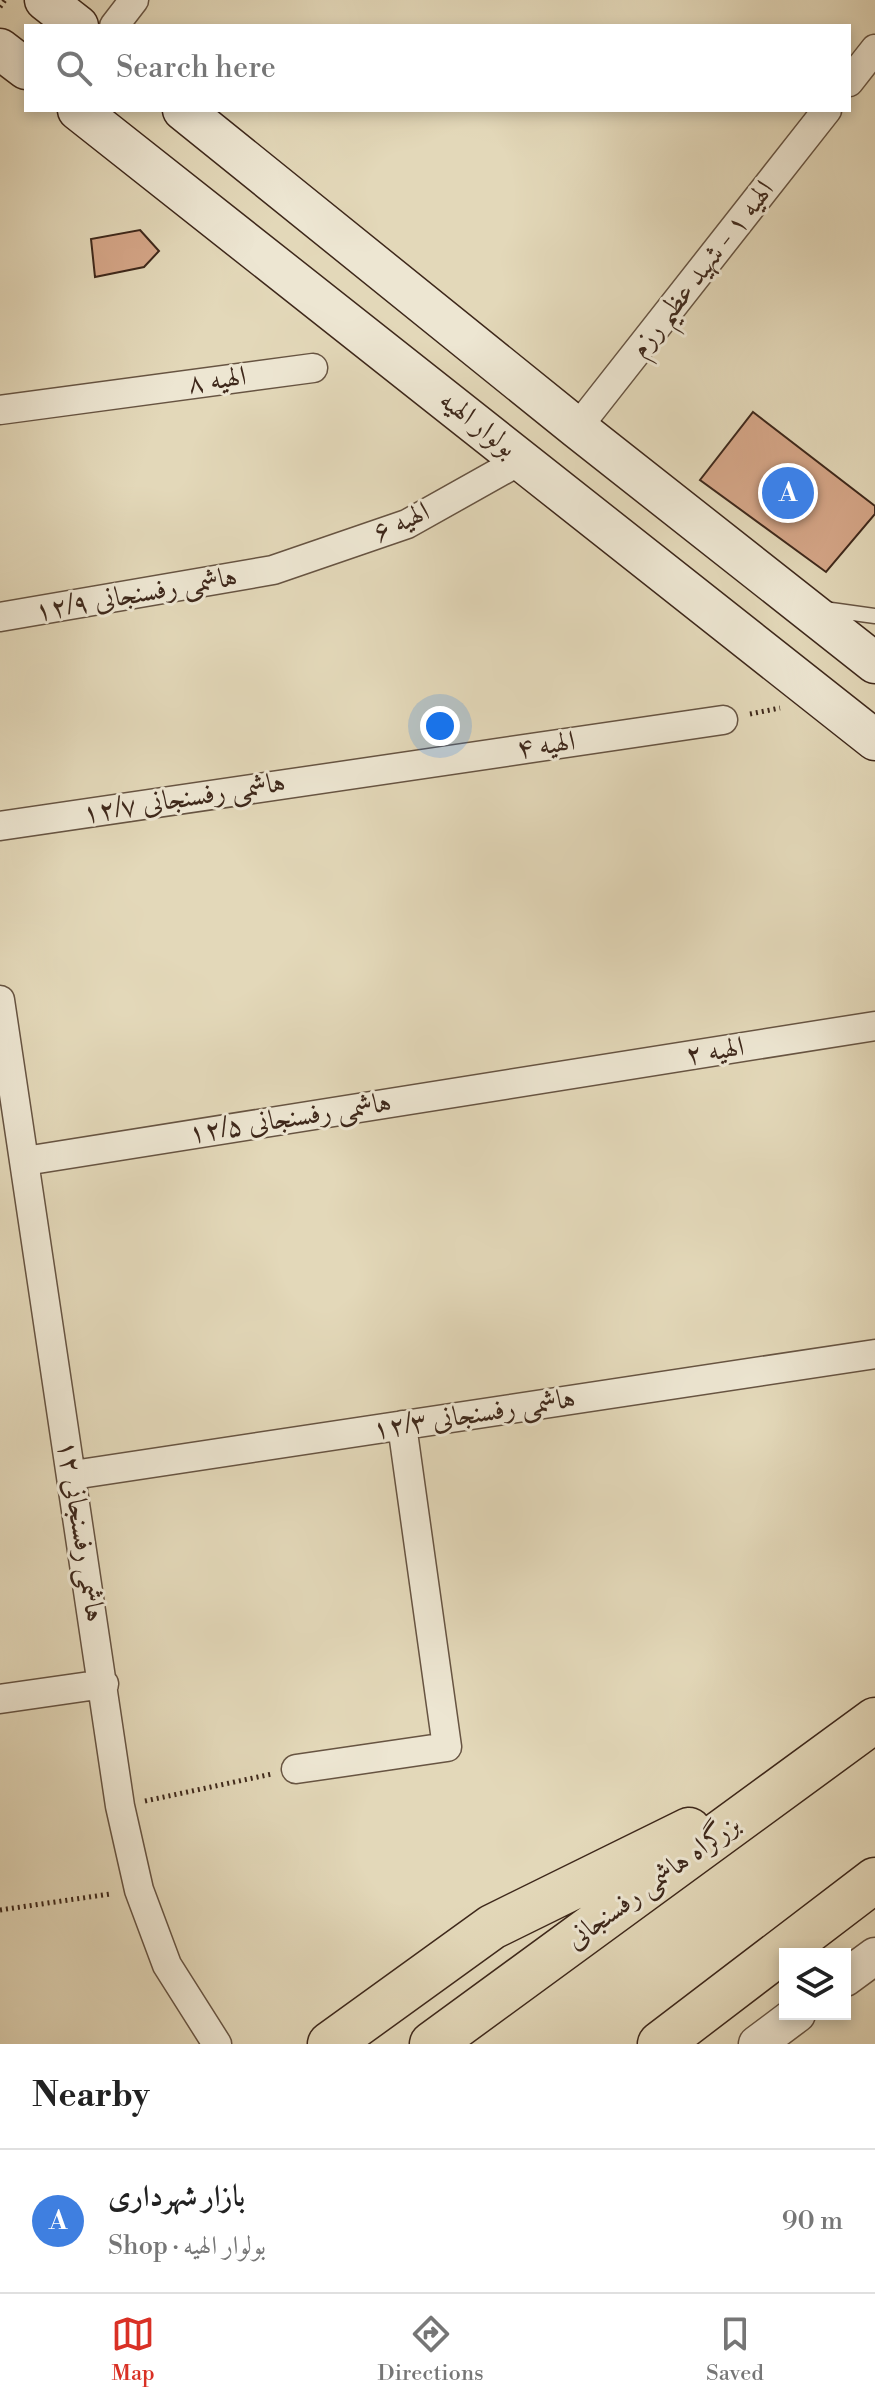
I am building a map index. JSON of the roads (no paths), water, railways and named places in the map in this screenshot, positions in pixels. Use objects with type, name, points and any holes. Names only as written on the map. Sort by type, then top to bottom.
[{"type":"highway","name":"بزرگراه هاشمی رفسنجانی","points":[[432,2044],[875,1720]]},
{"type":"highway","points":[[330,2044],[492,1927],[795,1778]]},
{"type":"highway","points":[[660,2044],[875,1880]]},
{"type":"main road","points":[[45,0],[75,24]]},
{"type":"main road","points":[[0,49],[24,67]]},
{"type":"main road","name":"بولوار الهیه","points":[[81,112],[875,740]]},
{"type":"main road","name":"بولوار الهیه","points":[[185,112],[577,428],[875,663]]},
{"type":"street","points":[[116,24],[134,0]]},
{"type":"street","points":[[851,79],[875,49]]},
{"type":"street","name":"الهیه ۱ - شهید عظیم رزم","points":[[577,428],[825,112]]},
{"type":"street","name":"الهیه ۸","points":[[0,410],[313,368]]},
{"type":"street","name":"الهیه ۶","points":[[273,570],[407,524],[523,459]]},
{"type":"street","name":"هاشمی رفسنجانی ۱۲/۹","points":[[0,617],[273,570]]},
{"type":"street","name":"الهیه ۴","points":[[368,770],[723,720]]},
{"type":"street","name":"هاشمی رفسنجانی ۱۲/۷","points":[[0,826],[368,770]]},
{"type":"street","name":"هاشمی رفسنجانی ۱۲","points":[[0,1000],[120,1806],[139,1890],[167,1965],[217,2044]]},
{"type":"street","name":"الهیه ۲","points":[[556,1075],[875,1026]]},
{"type":"street","name":"هاشمی رفسنجانی ۱۲/۵","points":[[25,1161],[556,1075]]},
{"type":"street","name":"هاشمی رفسنجانی ۱۲/۳","points":[[73,1475],[875,1354]]},
{"type":"street","points":[[296,1769],[447,1747],[402,1425]]},
{"type":"street","points":[[0,1699],[104,1684]]},
{"type":"street","points":[[851,1974],[875,1956]]},
{"type":"street","points":[[757,2044],[789,2020]]},
{"type":"lane","points":[[806,607],[875,616]]},
{"type":"place","name":"بازار شهرداری","points":[[788,493]]}]
